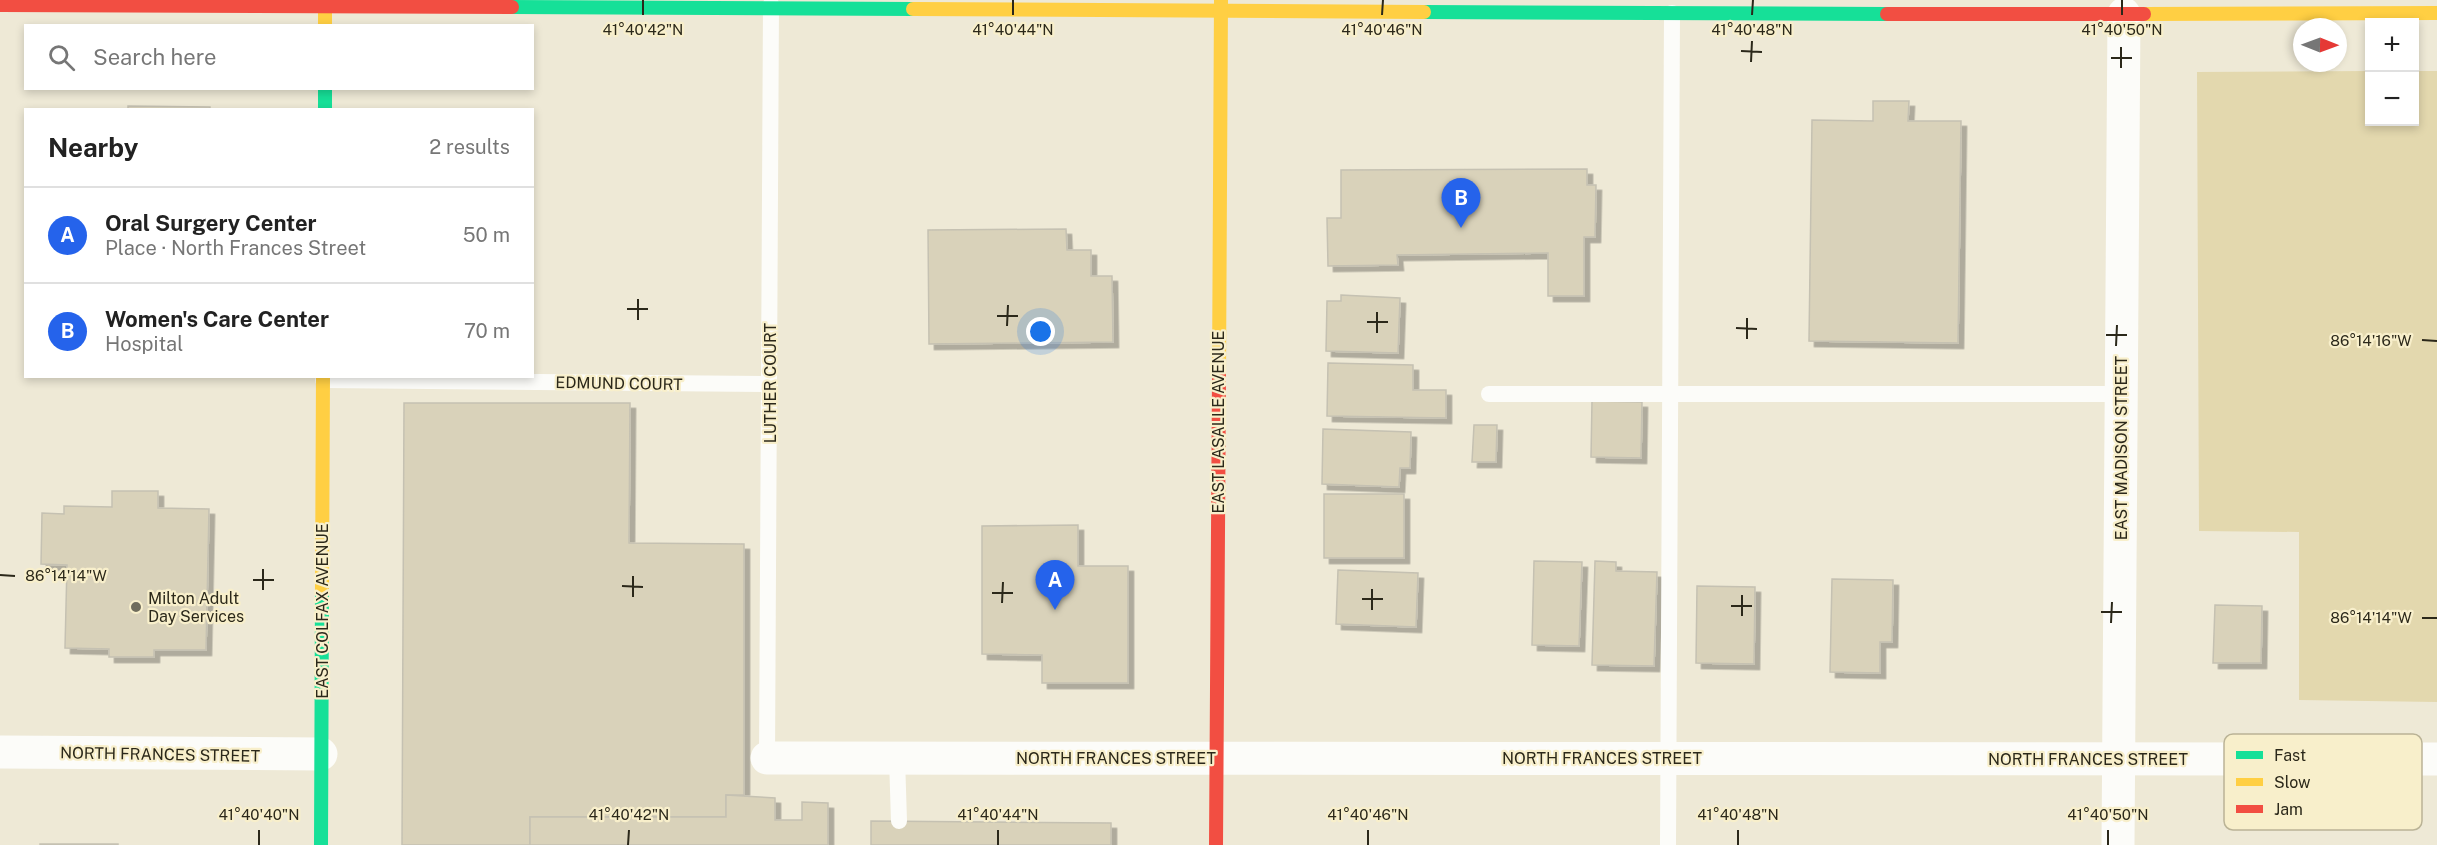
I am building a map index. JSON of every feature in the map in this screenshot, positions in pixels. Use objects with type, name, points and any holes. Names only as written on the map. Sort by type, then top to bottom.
[{"type":"street","points":[[325,3],[325,24]]},
{"type":"street","points":[[0,4],[771,4],[1221,6],[1672,13],[2437,13]]},
{"type":"street","name":"EAST LASALLE AVENUE","points":[[1216,845],[1221,6]]},
{"type":"street","name":"EAST MADISON STREET","points":[[2118,845],[2124,14]]},
{"type":"street","points":[[325,90],[325,108]]},
{"type":"street","name":"EAST COLFAX AVENUE","points":[[321,845],[323,378]]},
{"type":"street","name":"NORTH FRANCES STREET","points":[[0,752],[321,754]]},
{"type":"street","name":"NORTH FRANCES STREET","points":[[767,758],[2224,759]]},
{"type":"lane","name":"LUTHER COURT","points":[[767,758],[771,4]]},
{"type":"lane","points":[[1668,845],[1672,13]]},
{"type":"lane","name":"EDMUND COURT","points":[[323,378],[770,384]]},
{"type":"lane","points":[[1489,394],[2122,394]]},
{"type":"lane","points":[[897,758],[900,821]]},
{"type":"shaded area","points":[[2365,71],[2365,126],[2419,126],[2419,71],[2437,71],[2437,702],[2299,700],[2299,532],[2199,531],[2197,72]]},
{"type":"building","points":[[1873,101],[1909,101],[1908,121],[1961,121],[1958,343],[1809,341],[1812,120],[1873,121]]},
{"type":"building","points":[[128,106],[210,107],[210,108],[128,108]]},
{"type":"building","points":[[1587,169],[1587,185],[1596,185],[1595,237],[1584,237],[1584,296],[1548,296],[1548,253],[1397,255],[1398,265],[1328,266],[1327,218],[1341,218],[1341,170]]},
{"type":"building","points":[[1066,229],[1067,250],[1091,250],[1091,276],[1112,276],[1113,342],[929,344],[928,230]]},
{"type":"building","points":[[1341,295],[1400,298],[1398,353],[1326,351],[1327,301],[1341,301]]},
{"type":"building","points":[[1328,363],[1413,365],[1413,390],[1446,390],[1446,418],[1327,416]]},
{"type":"building","points":[[1592,401],[1642,402],[1641,458],[1591,457]]},
{"type":"building","points":[[404,403],[630,403],[629,543],[744,544],[744,795],[726,795],[726,817],[530,817],[530,845],[402,845]]},
{"type":"building","points":[[1474,425],[1497,425],[1496,462],[1472,462]]},
{"type":"building","points":[[1323,429],[1411,432],[1410,468],[1400,468],[1399,487],[1322,484]]},
{"type":"building","name":"Milton Adult Day Services","points":[[112,491],[158,491],[158,508],[209,509],[206,650],[154,650],[154,657],[109,657],[109,649],[65,648],[67,565],[41,564],[42,513],[64,514],[64,506],[112,507]]},
{"type":"building","points":[[1324,494],[1404,494],[1404,558],[1324,558]]},
{"type":"building","points":[[1078,525],[1078,566],[1128,566],[1128,683],[1042,683],[1042,655],[982,654],[982,526]]},
{"type":"building","points":[[1534,561],[1582,562],[1579,646],[1532,645]]},
{"type":"building","points":[[1595,561],[1616,562],[1616,571],[1657,572],[1654,666],[1592,665]]},
{"type":"building","points":[[1338,570],[1418,573],[1416,627],[1336,624]]},
{"type":"building","points":[[1832,579],[1893,580],[1892,642],[1880,642],[1880,673],[1830,672]]},
{"type":"building","points":[[1697,586],[1755,587],[1754,664],[1696,663]]},
{"type":"building","points":[[2215,605],[2262,606],[2261,663],[2213,663]]},
{"type":"building","points":[[726,795],[775,798],[775,820],[802,820],[802,802],[828,803],[828,845],[530,845],[530,817],[726,817]]},
{"type":"building","points":[[871,821],[1111,823],[1111,845],[871,845]]},
{"type":"building","points":[[118,844],[118,845],[40,845]]},
{"type":"traffic: fast","points":[[512,7],[913,9]]},
{"type":"traffic: fast","points":[[1424,12],[1887,14]]},
{"type":"traffic: fast","points":[[325,90],[325,108]]},
{"type":"traffic: fast","points":[[321,845],[322,589]]},
{"type":"traffic: slow","points":[[325,0],[325,24]]},
{"type":"traffic: slow","points":[[1219,375],[1221,0]]},
{"type":"traffic: slow","points":[[913,9],[1424,12]]},
{"type":"traffic: slow","points":[[2144,14],[2437,13]]},
{"type":"traffic: slow","points":[[322,589],[323,378]]},
{"type":"traffic: jam","points":[[0,5],[512,7]]},
{"type":"traffic: jam","points":[[1887,14],[2144,14]]},
{"type":"traffic: jam","points":[[1216,845],[1219,375]]},
{"type":"place","name":"Women's Care Center","points":[[1461,228]]},
{"type":"place","name":"Milton Adult Day Services","points":[[136,607]]},
{"type":"place","name":"Oral Surgery Center","points":[[1055,610]]}]
